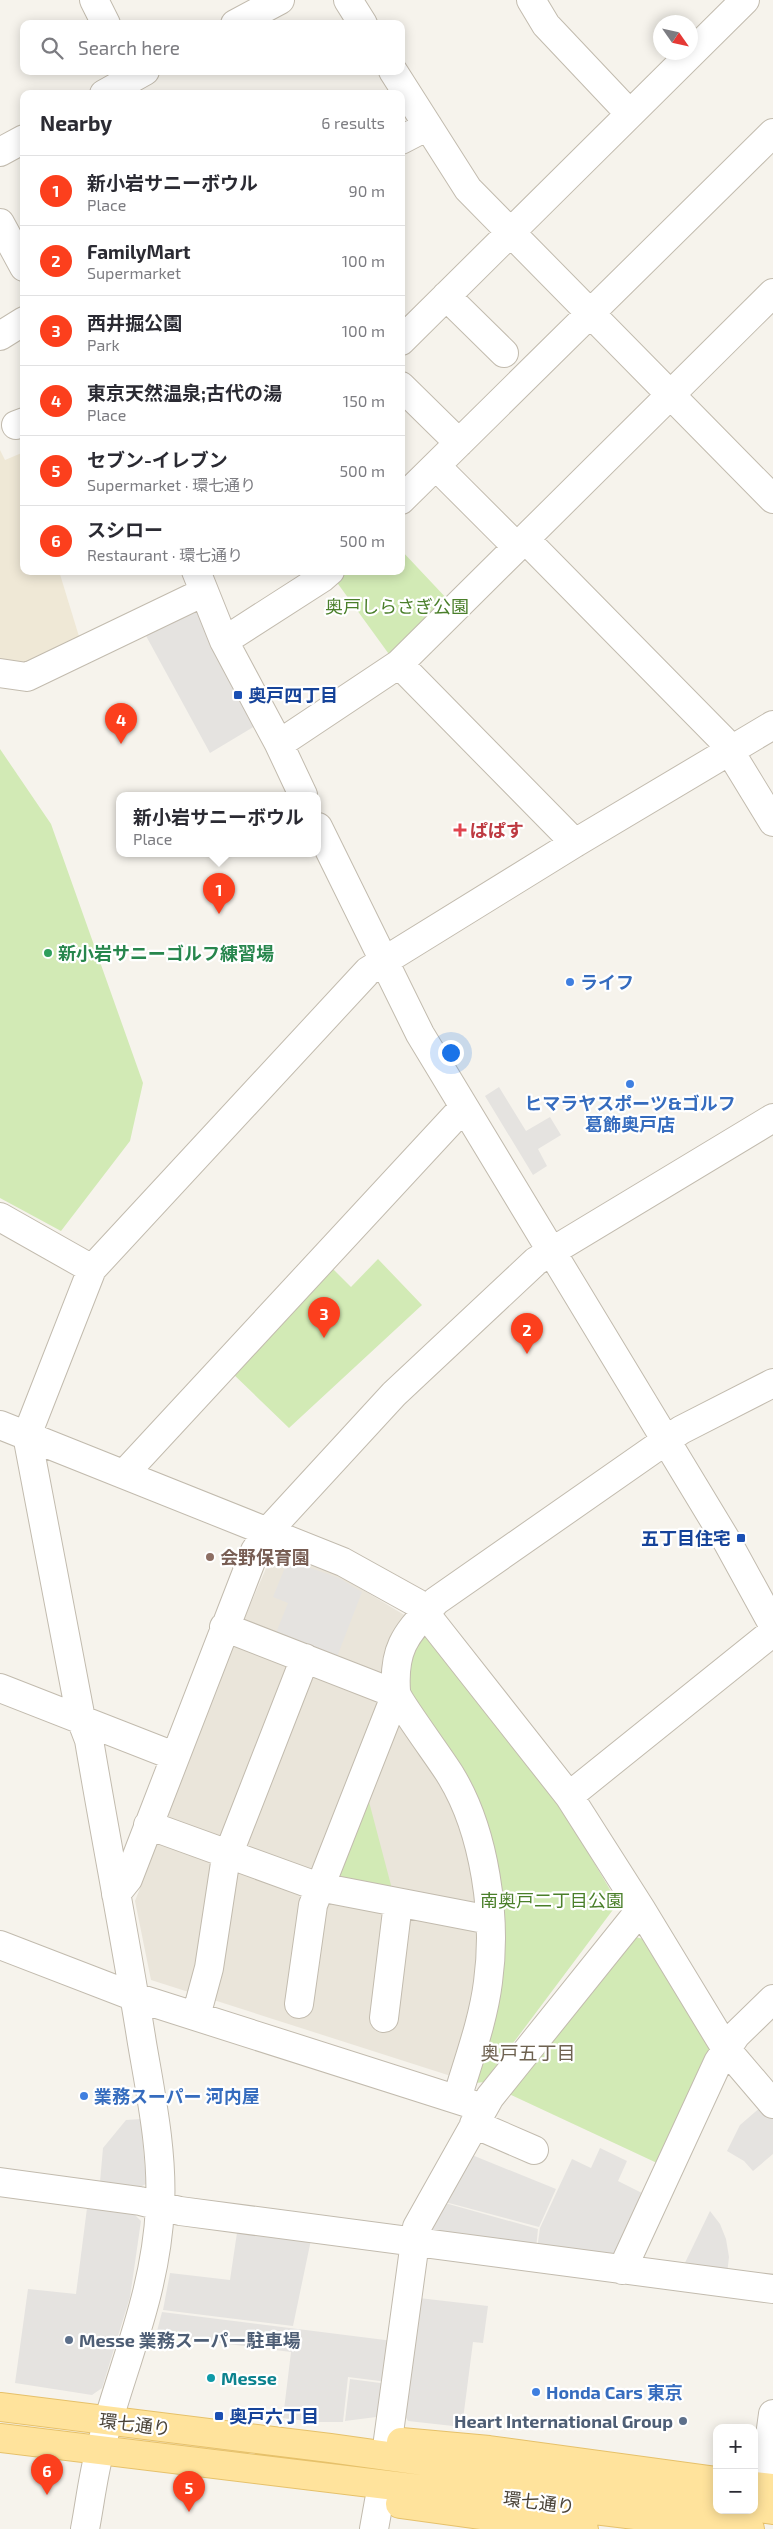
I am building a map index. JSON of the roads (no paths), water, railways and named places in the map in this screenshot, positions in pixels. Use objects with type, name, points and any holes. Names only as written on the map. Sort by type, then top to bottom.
[{"type":"main road","name":"環七通り","points":[[0,2407],[330,2448],[483,2483],[750,2529]]},
{"type":"main road","name":"環七通り","points":[[0,2438],[328,2479],[483,2483],[713,2502]]},
{"type":"main road","name":"環七通り","points":[[330,2448],[388,2440],[489,2450],[713,2480]]},
{"type":"main road","name":"環七通り","points":[[328,2479],[379,2501],[584,2529]]},
{"type":"street","points":[[94,0],[104,20]]},
{"type":"street","points":[[242,20],[280,0]]},
{"type":"street","points":[[348,0],[360,20]]},
{"type":"street","points":[[531,0],[546,25],[630,114]]},
{"type":"street","points":[[405,336],[745,0]]},
{"type":"street","points":[[396,75],[468,189],[773,499]]},
{"type":"street","points":[[112,90],[137,78]]},
{"type":"street","points":[[405,138],[428,126]]},
{"type":"street","points":[[406,486],[436,466],[773,133]]},
{"type":"street","points":[[0,152],[20,141]]},
{"type":"street","points":[[0,224],[20,260]]},
{"type":"street","points":[[279,744],[399,664],[773,294]]},
{"type":"street","points":[[446,296],[504,354]]},
{"type":"street","points":[[0,336],[20,324]]},
{"type":"street","points":[[405,390],[459,443]]},
{"type":"street","points":[[436,466],[521,543],[716,733],[731,751],[773,822]]},
{"type":"street","points":[[224,641],[325,575]]},
{"type":"street","points":[[0,673],[27,677],[200,581],[224,641],[279,744],[302,792]]},
{"type":"street","points":[[399,664],[575,843]]},
{"type":"street","points":[[85,2529],[99,2451],[144,2312],[156,2251],[160,2206],[156,2139],[135,1997],[89,1740],[81,1719],[28,1435],[92,1269],[368,971],[575,843],[773,726]]},
{"type":"street","points":[[321,834],[382,961],[420,1034],[728,1543],[773,1625]]},
{"type":"street","points":[[124,1474],[464,1106]]},
{"type":"street","points":[[116,1894],[128,1879],[224,1627],[255,1551],[268,1531],[394,1394],[536,1260],[773,1118]]},
{"type":"street","points":[[0,1217],[92,1269]]},
{"type":"street","points":[[299,2004],[313,1904],[396,1694],[400,1648],[408,1630],[436,1601],[681,1430],[773,1383]]},
{"type":"street","points":[[0,1425],[343,1562],[417,1603],[426,1612],[568,1796],[641,1909],[726,2048],[773,2104]]},
{"type":"street","points":[[224,1627],[396,1694],[452,1776],[474,1824],[483,1868],[492,1948],[488,1984],[457,2099]]},
{"type":"street","points":[[568,1796],[773,1632]]},
{"type":"street","points":[[196,2016],[209,1968],[221,1874],[305,1658]]},
{"type":"street","points":[[0,1688],[174,1756]]},
{"type":"street","points":[[148,1825],[319,1887],[490,1920]]},
{"type":"street","points":[[384,2018],[398,1903]]},
{"type":"street","points":[[388,2440],[414,2242],[418,2226],[478,2116],[641,1909]]},
{"type":"street","points":[[0,1945],[135,1997],[457,2099],[478,2116],[534,2150]]},
{"type":"street","points":[[622,2270],[726,2048],[736,2035],[773,1999]]},
{"type":"street","points":[[0,2182],[414,2242],[773,2289]]},
{"type":"street","points":[[764,2496],[773,2414]]},
{"type":"street","points":[[374,2529],[379,2501]]},
{"type":"place","name":"奥戸四丁目","points":[[238,695]]},
{"type":"place","name":"東京天然温泉;古代の湯","points":[[121,744]]},
{"type":"place","name":"ぱぱす","points":[[460,830]]},
{"type":"place","name":"新小岩サニーボウル","points":[[219,914]]},
{"type":"place","name":"新小岩サニーゴルフ練習場","points":[[48,953]]},
{"type":"place","name":"ライフ","points":[[570,982]]},
{"type":"place","name":"ヒマラヤスポーツ&ゴルフ 葛飾奥戸店","points":[[630,1084]]},
{"type":"place","name":"西井掘公園","points":[[324,1338]]},
{"type":"place","name":"FamilyMart","points":[[527,1354]]},
{"type":"place","name":"五丁目住宅","points":[[741,1538]]},
{"type":"place","name":"会野保育園","points":[[210,1557]]},
{"type":"place","name":"業務スーパー 河内屋","points":[[84,2096]]},
{"type":"place","name":"Messe 業務スーパー駐車場","points":[[69,2340]]},
{"type":"place","name":"Messe","points":[[211,2378]]},
{"type":"place","name":"Honda Cars 東京","points":[[536,2392]]},
{"type":"place","name":"奥戸六丁目","points":[[219,2416]]},
{"type":"place","name":"Heart International Group","points":[[683,2421]]},
{"type":"place","name":"スシロー","points":[[47,2495]]},
{"type":"place","name":"セブン-イレブン","points":[[189,2512]]},
{"type":"district","name":"奥戸五丁目","points":[[528,2052]]},
{"type":"park label","name":"奥戸しらさぎ公園","points":[[397,606]]},
{"type":"park label","name":"南奥戸二丁目公園","points":[[552,1900]]}]
